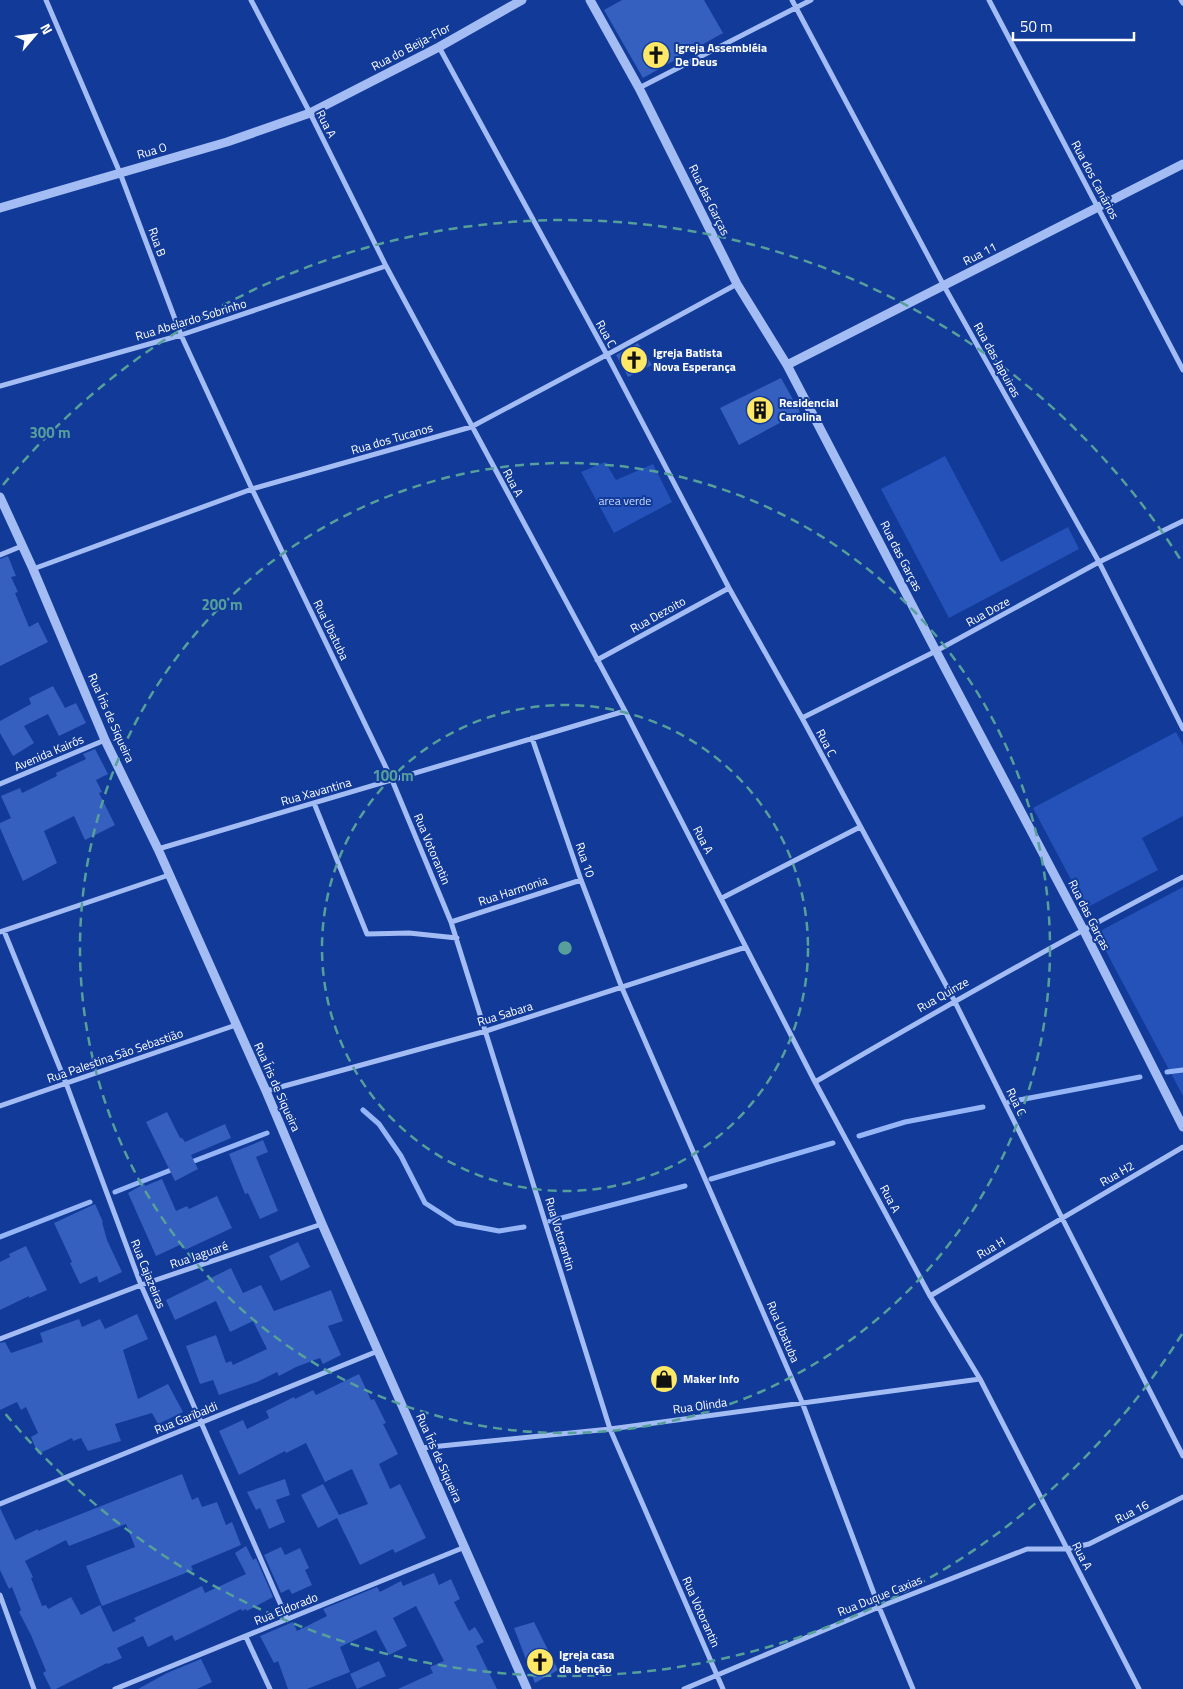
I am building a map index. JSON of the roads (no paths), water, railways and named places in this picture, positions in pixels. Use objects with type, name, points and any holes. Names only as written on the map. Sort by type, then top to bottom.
[{"type":"street","name":"Rua B","points":[[46,0],[120,173],[181,334],[252,489]]},
{"type":"street","name":"Rua A","points":[[251,0],[386,266],[625,711],[815,1082],[930,1296],[980,1379],[1139,1689]]},
{"type":"street","name":"Rua do Beija-Flor","points":[[310,113],[439,47],[522,0]]},
{"type":"street","name":"Rua das Garças","points":[[590,0],[639,88],[737,284],[787,365],[1083,929],[1183,1128]]},
{"type":"street","name":"Rua das Japuiras","points":[[792,0],[944,286],[1099,562],[1183,729]]},
{"type":"street","points":[[639,88],[811,0]]},
{"type":"street","name":"Rua dos Canários","points":[[989,0],[1183,370]]},
{"type":"street","name":"Rua C","points":[[439,47],[607,356],[729,588],[802,718],[954,1000],[1183,1456]]},
{"type":"street","name":"Rua O","points":[[0,208],[227,142],[310,113]]},
{"type":"street","name":"Rua 11","points":[[787,365],[1183,164]]},
{"type":"street","name":"Rua Abelardo Sobrinho","points":[[0,386],[181,334],[386,266]]},
{"type":"street","name":"Rua dos Tucanos","points":[[33,569],[252,489],[471,427],[607,356],[737,284]]},
{"type":"street","name":"Rua Ubatuba","points":[[252,489],[392,780]]},
{"type":"street","name":"Rua Íris de Siqueira","points":[[0,497],[33,569],[105,740],[158,849],[266,1091],[322,1224],[528,1689]]},
{"type":"street","name":"Rua Doze","points":[[802,718],[936,651],[1099,562],[1183,521]]},
{"type":"street","points":[[0,555],[22,546]]},
{"type":"street","name":"Rua Dezoito","points":[[597,660],[729,588]]},
{"type":"street","name":"Rua Xavantina","points":[[158,849],[625,711]]},
{"type":"street","name":"Rua 10","points":[[532,738],[581,880],[622,988]]},
{"type":"street","name":"Avenida Kairós","points":[[0,784],[105,740]]},
{"type":"street","name":"Rua Votorantin","points":[[392,780],[457,938],[610,1429],[724,1689]]},
{"type":"street","points":[[314,803],[367,934],[409,933],[457,938]]},
{"type":"street","points":[[722,898],[860,827]]},
{"type":"street","points":[[2,931],[169,874]]},
{"type":"street","name":"Rua Quinze","points":[[815,1082],[954,1000],[1083,929],[1183,877]]},
{"type":"street","name":"Rua Harmonia","points":[[451,922],[581,880]]},
{"type":"street","name":"Rua Cajazeiras","points":[[2,931],[66,1084],[141,1285],[287,1619]]},
{"type":"street","name":"Rua Sabara","points":[[266,1091],[486,1031],[746,947]]},
{"type":"street","name":"Rua Ubatuba","points":[[622,988],[802,1402],[879,1607],[913,1689]]},
{"type":"street","name":"Rua Palestina São Sebastião","points":[[0,1106],[236,1025]]},
{"type":"street","name":"Rua H2","points":[[1062,1218],[1183,1147]]},
{"type":"street","name":"Rua H","points":[[930,1296],[1062,1218]]},
{"type":"street","name":"Rua Jaguaré","points":[[0,1340],[141,1285],[322,1224]]},
{"type":"street","name":"Rua Garibaldi","points":[[0,1504],[379,1351]]},
{"type":"street","name":"Rua Olinda","points":[[421,1448],[610,1429],[980,1379]]},
{"type":"street","name":"Rua 16","points":[[1090,1544],[1183,1497]]},
{"type":"street","name":"Rua Duque Caxias","points":[[684,1689],[879,1607],[1027,1549],[1067,1548],[1090,1544]]},
{"type":"street","name":"Rua Eldorado","points":[[116,1689],[465,1547]]},
{"type":"street","points":[[0,1594],[34,1689]]},
{"type":"street","points":[[246,1637],[270,1689]]},
{"type":"waterway","points":[[1167,1072],[1183,1070]]},
{"type":"waterway","points":[[1009,1102],[1140,1077]]},
{"type":"waterway","points":[[859,1136],[905,1122],[983,1107]]},
{"type":"waterway","points":[[363,1110],[379,1124],[401,1156],[425,1203],[456,1223],[499,1231],[524,1227]]},
{"type":"waterway","points":[[189,1163],[267,1133]]},
{"type":"waterway","points":[[711,1179],[833,1143]]},
{"type":"waterway","points":[[115,1192],[176,1168]]},
{"type":"waterway","points":[[550,1221],[685,1186]]},
{"type":"waterway","points":[[0,1237],[90,1202]]},
{"type":"place","name":"Igreja Assembléia De Deus","points":[[656,55]]},
{"type":"place","name":"Igreja Batista Nova Esperança","points":[[634,360]]},
{"type":"place","name":"Residencial Carolina","points":[[760,410]]},
{"type":"place","name":"Maker Info","points":[[664,1379]]},
{"type":"place","name":"Igreja casa da benção","points":[[540,1662]]},
{"type":"park label","name":"area verde","points":[[625,501]]}]
